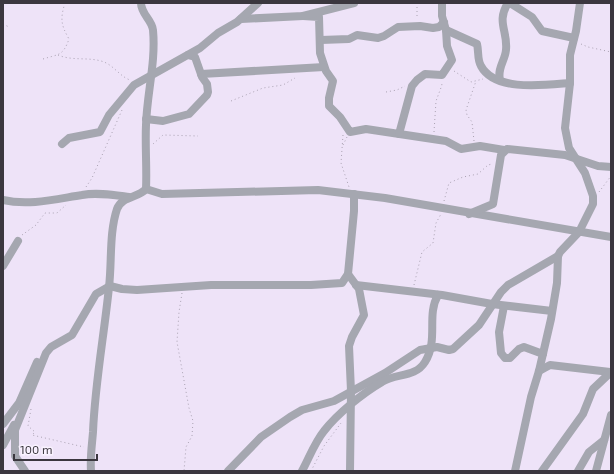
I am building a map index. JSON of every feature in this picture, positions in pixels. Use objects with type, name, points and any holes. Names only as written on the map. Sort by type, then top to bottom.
[{"type":"street","points":[[141,3],[142,11],[153,29],[152,75],[148,91],[146,119],[146,189]]},
{"type":"street","points":[[62,144],[69,138],[100,132],[109,115],[116,108],[128,90],[138,82],[203,46],[218,33],[241,19],[258,3]]},
{"type":"street","points":[[303,16],[354,3]]},
{"type":"street","points":[[399,134],[414,83],[425,74],[442,75],[448,67],[452,57],[447,46],[442,3]]},
{"type":"street","points":[[500,80],[499,68],[506,49],[502,14],[509,3],[532,17],[542,31],[573,40]]},
{"type":"street","points":[[515,471],[552,311],[558,256],[579,232],[593,201],[585,173],[569,148],[565,128],[570,83],[570,54],[576,31],[580,3]]},
{"type":"street","points":[[241,19],[303,16],[319,17],[321,40],[320,53],[324,68],[333,81],[329,98],[329,106],[340,117],[343,124],[352,133],[366,129],[446,141],[460,149],[480,146],[504,150],[511,149],[565,155],[598,166],[611,167]]},
{"type":"street","points":[[321,40],[349,39],[357,35],[378,38],[398,27],[417,26],[436,28],[445,26],[477,44],[478,59],[481,66],[492,77],[512,84],[570,83]]},
{"type":"street","points":[[200,70],[203,46]]},
{"type":"street","points":[[146,119],[163,121],[192,112],[208,92],[207,84],[195,57],[188,55]]},
{"type":"street","points":[[200,70],[324,68]]},
{"type":"street","points":[[469,214],[493,204],[500,163],[504,150]]},
{"type":"street","points":[[146,189],[162,194],[294,190],[352,194],[469,214],[537,223],[611,237]]},
{"type":"street","points":[[91,471],[90,448],[96,383],[110,286],[114,222],[119,204],[129,197],[143,192],[146,189]]},
{"type":"street","points":[[3,200],[22,203],[45,199],[61,200],[77,196],[96,194],[129,197]]},
{"type":"street","points":[[25,471],[15,456],[14,438],[16,426],[48,350],[72,335],[96,294],[110,286],[136,290],[186,286],[340,283],[344,281],[348,274],[354,211],[352,194]]},
{"type":"street","points":[[3,266],[18,241]]},
{"type":"street","points":[[228,471],[261,437],[302,410],[334,401],[385,373],[416,352],[441,347],[448,350],[453,349],[479,325],[492,304],[508,285],[558,256]]},
{"type":"street","points":[[348,274],[360,292],[364,315],[352,337],[349,346],[351,391],[350,471]]},
{"type":"street","points":[[356,284],[413,291],[504,306],[552,311]]},
{"type":"street","points":[[302,471],[324,431],[351,405],[383,381],[417,370],[425,362],[432,348],[433,308],[438,295]]},
{"type":"street","points":[[504,306],[499,332],[501,353],[505,358],[510,358],[519,349],[526,347],[543,354]]},
{"type":"street","points":[[3,424],[18,403],[44,350],[47,346],[64,341]]},
{"type":"street","points":[[539,372],[550,365],[610,372]]},
{"type":"street","points":[[542,471],[579,420],[593,389],[610,372]]},
{"type":"street","points":[[3,445],[26,404]]},
{"type":"street","points":[[596,471],[606,441],[611,414]]},
{"type":"street","points":[[578,471],[589,452],[606,441]]},
{"type":"path","points":[[42,59],[58,55],[65,51],[69,39],[62,29],[61,12],[65,3]]},
{"type":"path","points":[[417,3],[417,26]]},
{"type":"path","points":[[3,24],[9,27]]},
{"type":"path","points":[[573,40],[588,47],[611,52]]},
{"type":"path","points":[[58,55],[77,60],[100,61],[119,71],[127,79],[138,82]]},
{"type":"path","points":[[448,67],[467,80],[476,81],[492,77]]},
{"type":"path","points":[[231,101],[263,88],[283,85],[295,78]]},
{"type":"path","points":[[430,139],[434,133],[436,101],[442,85],[436,80]]},
{"type":"path","points":[[474,147],[472,122],[467,115],[466,110],[476,81]]},
{"type":"path","points":[[386,92],[397,90],[409,83]]},
{"type":"path","points":[[77,196],[87,186],[92,178],[125,105]]},
{"type":"path","points":[[343,124],[341,164],[352,194]]},
{"type":"path","points":[[342,146],[352,133]]},
{"type":"path","points":[[147,150],[163,135],[198,136]]},
{"type":"path","points":[[413,291],[422,252],[432,243],[436,223],[444,209],[450,183],[463,177],[478,174],[491,164],[500,163]]},
{"type":"path","points":[[593,201],[611,176]]},
{"type":"path","points":[[18,241],[36,225],[45,213],[56,213],[67,204]]},
{"type":"path","points":[[184,471],[186,447],[192,436],[194,421],[189,408],[177,337],[181,299],[186,286]]},
{"type":"path","points":[[26,404],[32,409],[28,426],[34,432],[32,435],[90,448]]},
{"type":"path","points":[[311,471],[324,446],[343,419]]}]
